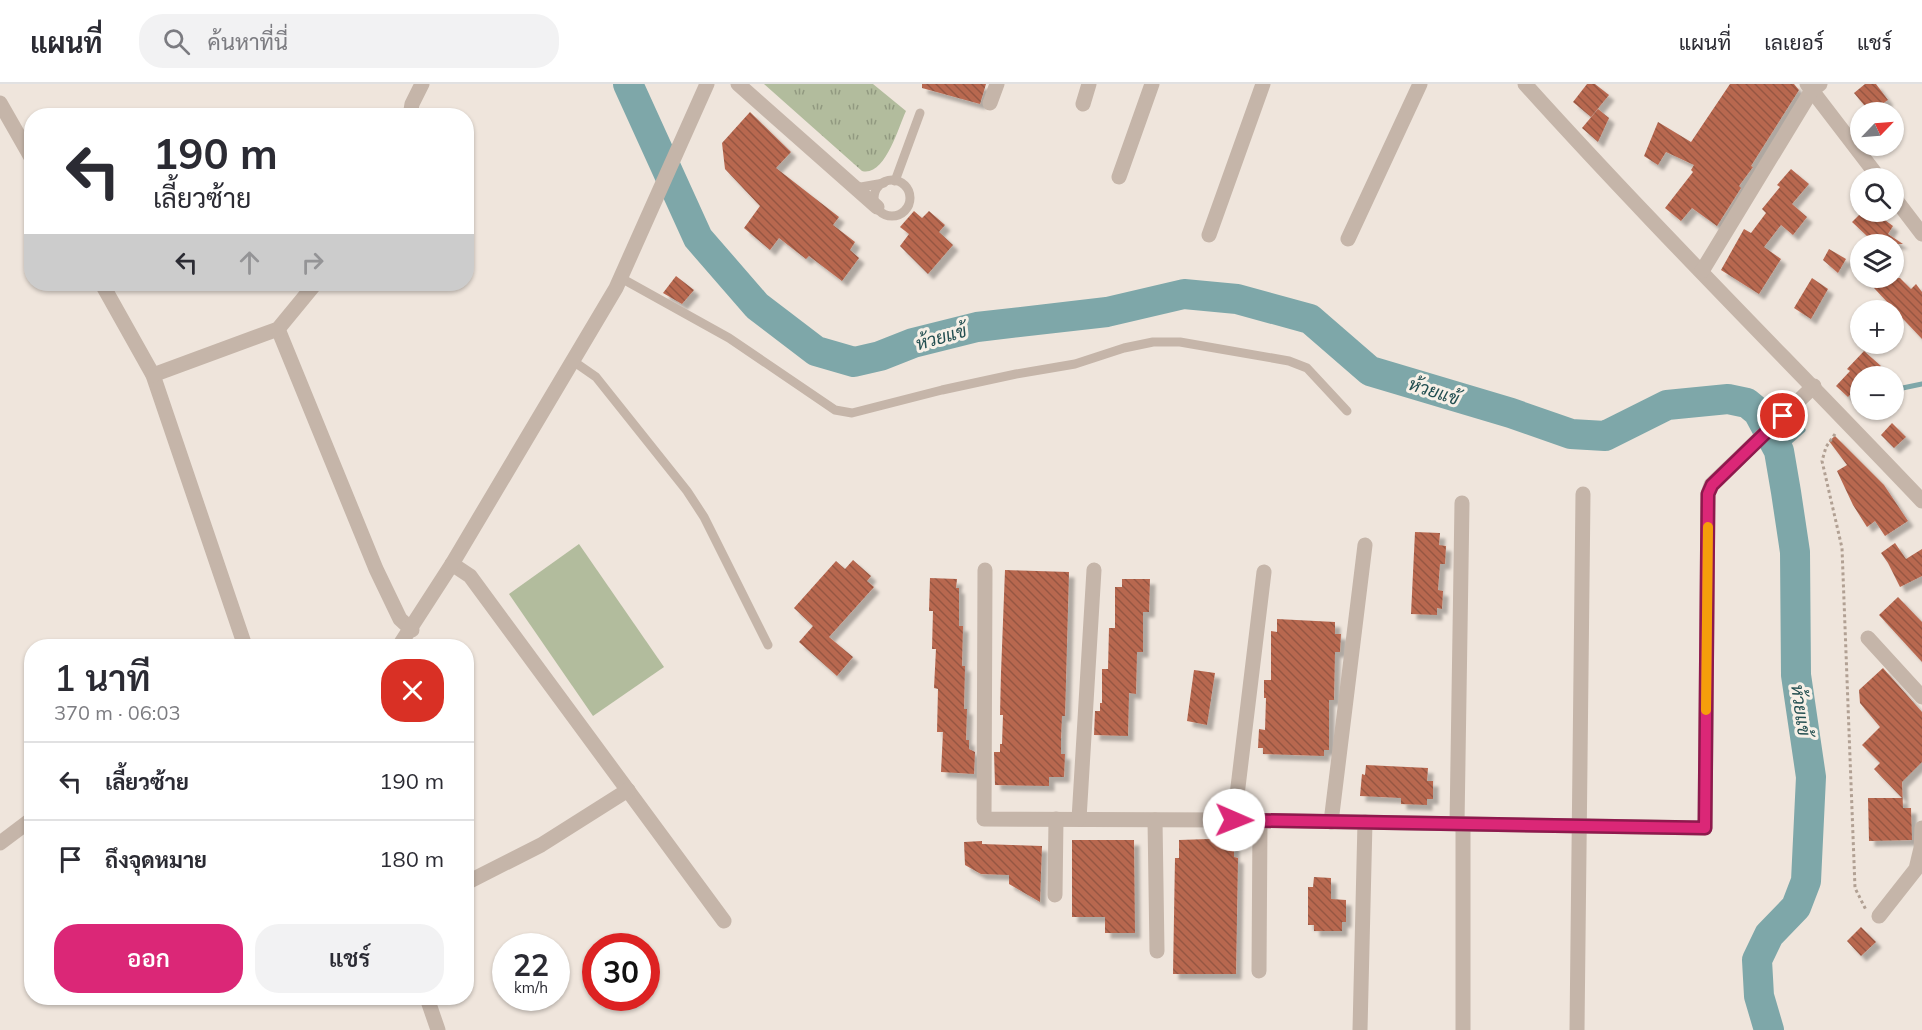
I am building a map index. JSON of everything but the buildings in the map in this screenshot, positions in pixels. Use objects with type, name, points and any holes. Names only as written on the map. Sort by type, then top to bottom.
[{"type":"street","points":[[411,108],[422,84]]},
{"type":"street","points":[[738,84],[877,207]]},
{"type":"street","points":[[990,103],[997,84]]},
{"type":"street","points":[[1083,104],[1089,84]]},
{"type":"street","points":[[1119,177],[1152,84]]},
{"type":"street","points":[[1209,235],[1263,84]]},
{"type":"street","points":[[1348,239],[1420,84]]},
{"type":"street","points":[[1525,84],[1582,148],[1814,386],[1922,501]]},
{"type":"street","points":[[1702,271],[1813,86],[1872,168]]},
{"type":"street","points":[[405,639],[452,564],[621,278],[705,87]]},
{"type":"street","points":[[0,104],[24,145]]},
{"type":"street","points":[[1904,210],[1922,234]]},
{"type":"street","points":[[106,291],[153,375],[243,639]]},
{"type":"street","points":[[153,375],[278,328],[309,291]]},
{"type":"street","points":[[278,328],[376,569],[400,619],[412,630]]},
{"type":"street","points":[[985,570],[984,819],[1260,820],[1705,828],[1708,494],[1712,485],[1814,386]]},
{"type":"street","points":[[1577,1030],[1584,494]]},
{"type":"street","points":[[1462,503],[1460,824],[1463,1030]]},
{"type":"street","points":[[1331,822],[1365,545]]},
{"type":"street","points":[[452,564],[470,576],[724,921]]},
{"type":"street","points":[[1079,819],[1094,570]]},
{"type":"street","points":[[1234,820],[1264,572]]},
{"type":"street","points":[[1868,638],[1922,697]]},
{"type":"street","points":[[474,879],[541,845],[628,790]]},
{"type":"street","points":[[1054,895],[1056,819]]},
{"type":"street","points":[[1155,820],[1157,951]]},
{"type":"street","points":[[1259,971],[1260,820]]},
{"type":"street","points":[[1360,1030],[1365,822]]},
{"type":"street","points":[[0,843],[24,825]]},
{"type":"street","points":[[1879,916],[1916,869],[1921,848],[1922,828]]},
{"type":"street","points":[[429,1005],[438,1030]]},
{"type":"lane","points":[[895,181],[920,113]]},
{"type":"lane","points":[[852,185],[861,187],[895,181],[900,182],[908,190],[910,202],[908,208],[898,216],[881,212],[877,207],[876,191],[884,183]]},
{"type":"lane","points":[[621,278],[729,338],[835,410],[852,413],[942,390],[1075,364],[1124,348],[1153,342],[1180,342],[1289,361],[1307,368],[1347,411]]},
{"type":"lane","points":[[573,361],[596,377],[687,491],[704,517],[768,645]]},
{"type":"path","points":[[1845,420],[1826,447],[1822,461],[1842,548],[1855,888],[1864,909],[1879,916]]},
{"type":"green space","points":[[764,84],[873,84],[906,111],[884,159],[870,171],[862,171]]},
{"type":"green space","points":[[579,544],[664,667],[593,716],[509,594]]},
{"type":"waterway","name":"ห้วยแข้","points":[[628,84],[698,238],[757,306],[816,351],[854,362],[880,356],[913,343],[977,327],[1107,312],[1184,294],[1237,299],[1310,319],[1370,371],[1511,413],[1571,434],[1605,436],[1667,405],[1728,399],[1747,403],[1758,412],[1779,451],[1795,552],[1796,675],[1811,777],[1806,881],[1796,907],[1769,935],[1757,960],[1759,996],[1769,1030]]},
{"type":"waterway","points":[[1904,388],[1922,384]]},
{"type":"waterway","points":[[1779,451],[1803,430]]},
{"type":"slow traffic","points":[[1706,710],[1708,527]]},
{"type":"route","points":[[1234,820],[1705,828],[1708,494],[1712,485],[1783,416]]}]
